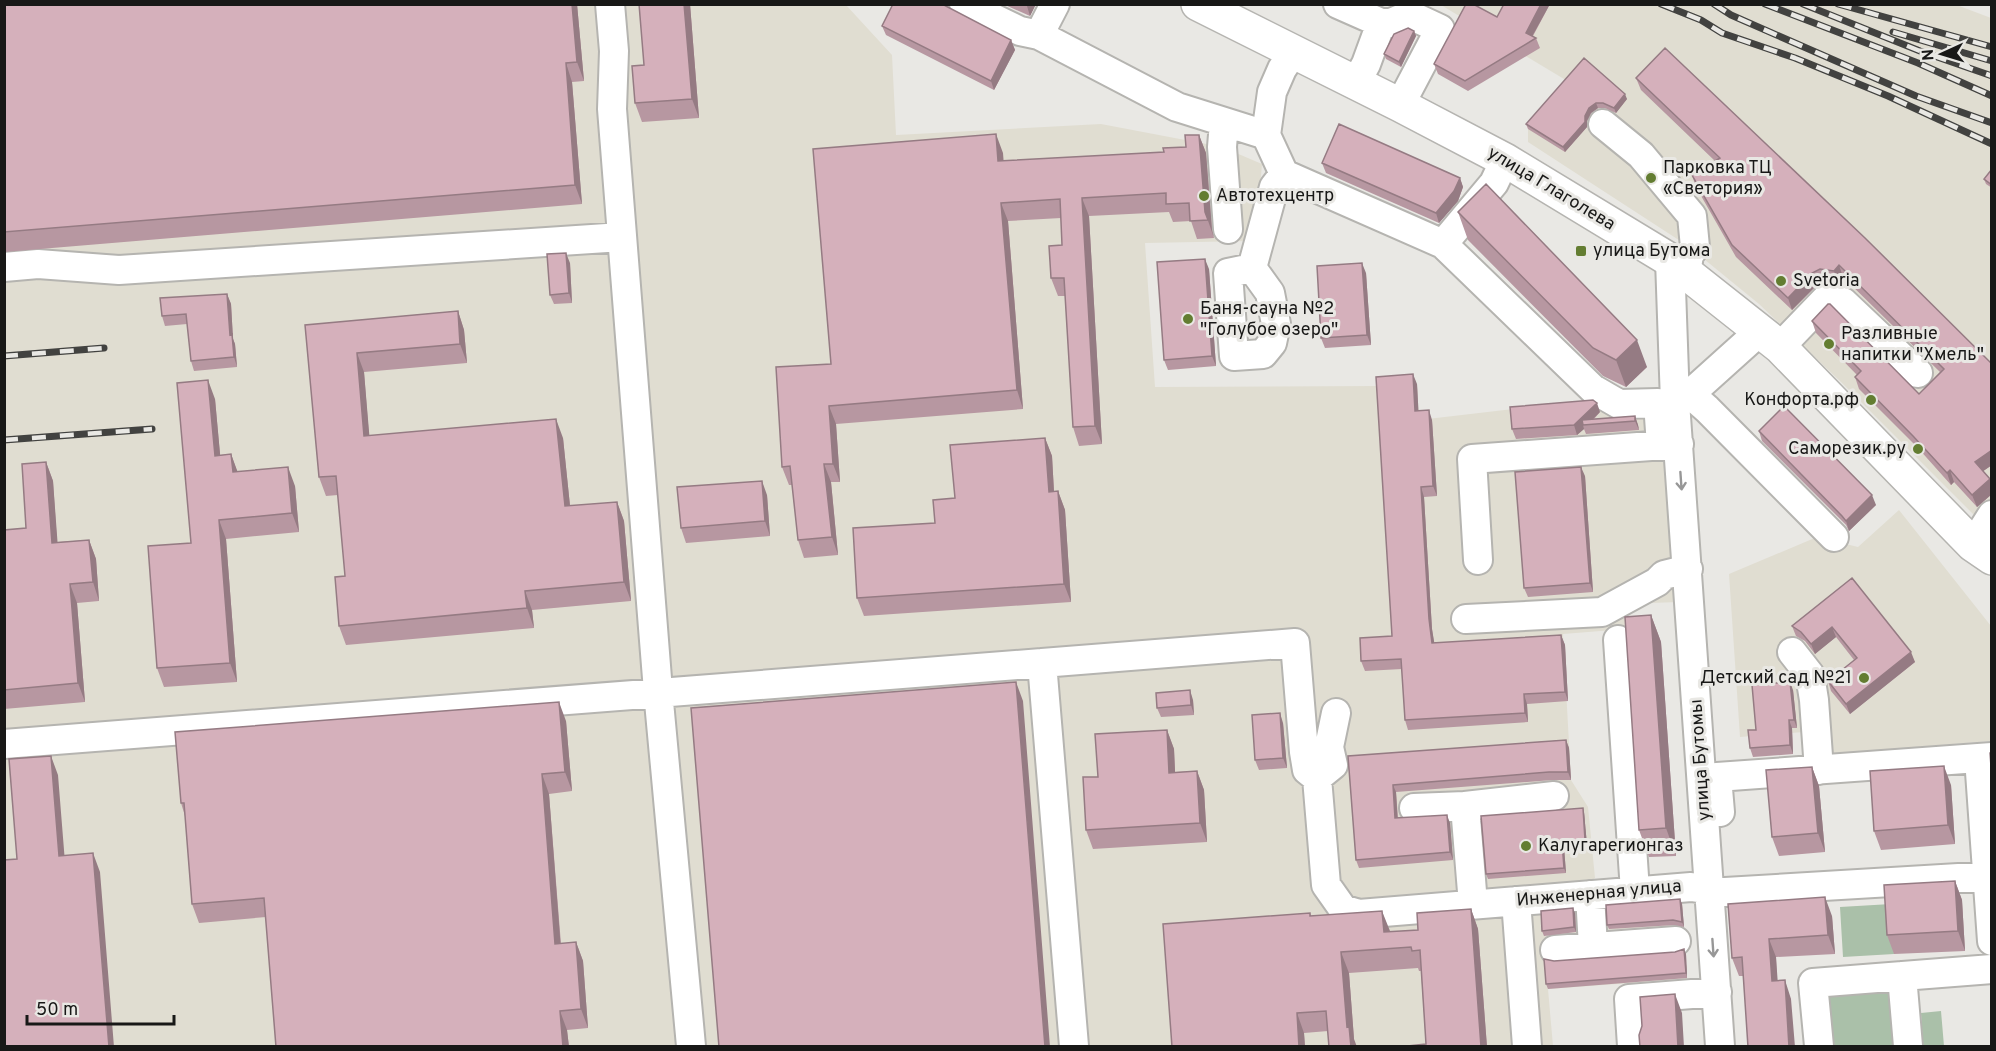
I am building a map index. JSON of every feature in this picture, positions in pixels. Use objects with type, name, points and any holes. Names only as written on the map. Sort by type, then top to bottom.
[{"type":"main road","name":"улица Глаголева","points":[[1198,4],[1504,160],[1678,266],[1770,339],[1982,551]]},
{"type":"street","points":[[610,4],[614,51],[612,109],[658,691],[691,1047]]},
{"type":"street","points":[[964,4],[1020,31],[1039,36],[1177,107],[1266,135]]},
{"type":"street","points":[[1039,36],[1055,4]]},
{"type":"street","points":[[1338,4],[1381,23],[1391,23],[1410,15],[1440,29],[1400,105]]},
{"type":"street","points":[[1355,84],[1366,64],[1381,23]]},
{"type":"street","points":[[1294,51],[1282,69],[1272,92],[1266,135],[1284,174],[1443,244],[1593,389],[1619,404],[1675,400],[1707,409],[1833,537]]},
{"type":"street","points":[[1224,122],[1222,147],[1228,229]]},
{"type":"street","name":"улица Бутомы","points":[[1603,124],[1641,154],[1692,216],[1695,247],[1678,266],[1675,400],[1670,444],[1688,569],[1717,891],[1717,992],[1720,1047]]},
{"type":"street","points":[[1443,244],[1494,183],[1504,160]]},
{"type":"street","points":[[1252,268],[1274,187],[1284,174]]},
{"type":"street","points":[[4,267],[38,264],[119,270],[622,237]]},
{"type":"street","points":[[1675,400],[1770,339],[1828,297],[1843,302],[1918,373]]},
{"type":"street","points":[[1478,560],[1472,459],[1592,452],[1670,444]]},
{"type":"street","points":[[1982,551],[1992,515]]},
{"type":"street","points":[[1466,619],[1602,612],[1657,582],[1665,575],[1688,569]]},
{"type":"street","points":[[1618,640],[1635,891]]},
{"type":"street","points":[[4,744],[658,691],[1295,643],[1304,752],[1307,770],[1317,778],[1333,765],[1329,747],[1336,713]]},
{"type":"street","points":[[1792,652],[1810,675],[1819,770]]},
{"type":"street","points":[[1042,663],[1074,1047]]},
{"type":"street","points":[[1717,891],[1718,777],[1985,757],[1992,941]]},
{"type":"street","name":"Инженерная улица","points":[[1317,778],[1326,885],[1343,909],[1359,914],[1690,887],[1717,891],[1989,877]]},
{"type":"street","points":[[1414,808],[1465,807],[1554,796]]},
{"type":"street","points":[[1465,807],[1473,904]]},
{"type":"street","points":[[1590,895],[1593,947]]},
{"type":"street","points":[[1516,901],[1527,1047]]},
{"type":"street","points":[[1555,950],[1676,941]]},
{"type":"street","points":[[1819,1047],[1814,983],[1992,969]]},
{"type":"street","points":[[1902,976],[1908,1047]]},
{"type":"street","points":[[1632,1047],[1629,999],[1717,992]]},
{"type":"shaded area","points":[[1954,4],[1991,18],[1991,532],[1841,382],[1759,304],[1688,246],[1528,142],[1528,129],[1569,82],[1441,5]]},
{"type":"shaded area","points":[[5,5],[846,5],[892,55],[896,135],[1101,124],[1222,147],[1262,164],[1258,212],[1249,241],[1145,243],[1155,387],[1417,384],[1419,420],[1668,391],[1678,602],[1624,604],[1626,629],[1563,634],[1571,780],[1588,807],[1595,878],[1544,911],[1682,901],[1687,979],[1548,989],[1553,1046],[5,1046]]},
{"type":"shaded area","name":"Детский сад №21","points":[[1899,510],[1991,626],[1991,741],[1831,754],[1829,730],[1740,737],[1729,574],[1817,537],[1858,547]]},
{"type":"green space","points":[[1891,904],[1894,954],[1843,957],[1840,907]]},
{"type":"green space","points":[[1894,985],[1898,1046],[1828,1046],[1824,989]]},
{"type":"green space","points":[[1941,1011],[1944,1046],[1923,1046],[1921,1013]]},
{"type":"building","points":[[4,4],[572,4],[577,62],[566,63],[575,185],[4,232]]},
{"type":"building","points":[[639,4],[684,4],[692,99],[635,103],[632,66],[644,65]]},
{"type":"building","points":[[893,4],[942,4],[1011,40],[991,81],[882,26]]},
{"type":"building","points":[[1466,4],[1473,4],[1497,17],[1504,4],[1541,4],[1526,33],[1536,38],[1465,81],[1434,64]]},
{"type":"building","points":[[1408,28],[1414,31],[1399,62],[1384,54],[1394,34]]},
{"type":"building","points":[[1665,48],[1865,238],[1992,364],[1992,450],[1975,462],[1990,479],[1972,495],[1950,470],[1947,473],[1855,377],[1861,371],[1812,321],[1830,304],[1919,394],[1944,369],[1839,265],[1834,271],[1820,269],[1812,273],[1788,298],[1732,245],[1692,175],[1720,158],[1636,78]]},
{"type":"building","points":[[1584,58],[1625,94],[1614,108],[1603,103],[1596,103],[1589,108],[1585,122],[1563,147],[1526,124]]},
{"type":"building","points":[[1339,124],[1460,178],[1454,191],[1436,213],[1322,163]]},
{"type":"building","points":[[996,134],[998,161],[1164,152],[1163,148],[1186,147],[1185,135],[1199,135],[1205,212],[1208,220],[1190,221],[1189,203],[1166,204],[1166,193],[1082,198],[1095,426],[1073,427],[1064,278],[1051,278],[1049,246],[1062,245],[1060,199],[1001,203],[1017,390],[829,406],[833,464],[824,464],[832,537],[798,540],[790,466],[782,467],[776,367],[831,364],[813,149]]},
{"type":"building","points":[[1992,169],[1992,185],[1984,179]]},
{"type":"building","points":[[1486,184],[1637,340],[1616,360],[1593,348],[1458,212]]},
{"type":"building","points":[[566,253],[569,293],[550,295],[547,254]]},
{"type":"building","name":"Баня-сауна №2 \"Голубое озеро\"","points":[[1205,259],[1212,356],[1164,360],[1157,262]]},
{"type":"building","points":[[1362,263],[1367,335],[1321,338],[1317,266]]},
{"type":"building","points":[[227,294],[234,357],[191,361],[186,314],[162,316],[160,298]]},
{"type":"building","points":[[458,311],[460,344],[357,353],[364,436],[556,419],[565,506],[617,502],[624,582],[525,591],[527,608],[339,626],[335,577],[345,576],[336,476],[319,477],[305,325]]},
{"type":"building","points":[[1413,374],[1415,411],[1429,410],[1433,486],[1421,487],[1432,643],[1561,635],[1565,692],[1524,694],[1525,713],[1405,720],[1401,659],[1361,661],[1360,638],[1392,636],[1376,377]]},
{"type":"building","points":[[208,380],[215,456],[231,454],[233,472],[288,467],[292,513],[219,520],[230,663],[157,668],[148,546],[191,543],[177,383]]},
{"type":"building","points":[[1593,400],[1597,403],[1574,425],[1512,429],[1510,407]]},
{"type":"building","points":[[1784,406],[1872,495],[1846,521],[1759,431]]},
{"type":"building","points":[[1635,416],[1635,421],[1583,425],[1582,420]]},
{"type":"building","points":[[1045,438],[1049,492],[1058,491],[1064,584],[857,598],[853,528],[935,523],[933,500],[955,498],[950,445]]},
{"type":"building","points":[[46,462],[52,543],[89,540],[93,582],[70,584],[78,683],[4,690],[4,530],[26,528],[22,464]]},
{"type":"building","points":[[1581,467],[1590,583],[1524,588],[1515,472]]},
{"type":"building","points":[[762,481],[765,521],[681,528],[677,487]]},
{"type":"building","points":[[1852,578],[1911,652],[1846,704],[1828,681],[1857,658],[1832,627],[1811,644],[1801,632],[1792,626]]},
{"type":"building","points":[[1651,615],[1666,828],[1639,830],[1625,617]]},
{"type":"building","points":[[1016,682],[1045,1047],[719,1047],[691,708]]},
{"type":"building","points":[[1790,682],[1794,720],[1789,720],[1790,745],[1750,748],[1748,730],[1756,730],[1752,685]]},
{"type":"building","points":[[1190,690],[1191,705],[1157,708],[1156,693]]},
{"type":"building","points":[[559,702],[565,772],[542,774],[555,944],[576,942],[581,1009],[560,1011],[563,1047],[276,1047],[264,898],[192,904],[184,803],[181,803],[175,732]]},
{"type":"building","points":[[1280,713],[1283,758],[1255,760],[1252,715]]},
{"type":"building","points":[[1167,730],[1169,773],[1197,771],[1200,823],[1086,830],[1083,777],[1098,777],[1095,734]]},
{"type":"building","points":[[1566,740],[1568,772],[1393,785],[1395,818],[1447,815],[1450,852],[1356,860],[1348,756]]},
{"type":"building","points":[[1992,752],[1992,780],[1990,753]]},
{"type":"building","points":[[51,756],[59,856],[93,853],[109,1047],[4,1047],[4,860],[17,859],[9,759]]},
{"type":"building","points":[[1944,766],[1948,825],[1874,831],[1870,771]]},
{"type":"building","points":[[1812,767],[1818,833],[1772,837],[1766,770]]},
{"type":"building","name":"Калугарегионгаз","points":[[1583,808],[1585,840],[1562,842],[1564,868],[1486,874],[1481,816]]},
{"type":"building","points":[[1955,881],[1958,931],[1887,935],[1884,885]]},
{"type":"building","points":[[1825,897],[1828,935],[1769,939],[1772,981],[1785,980],[1789,1047],[1748,1047],[1742,957],[1732,958],[1728,904]]},
{"type":"building","points":[[1680,899],[1682,922],[1673,920],[1607,925],[1606,905]]},
{"type":"building","points":[[1573,908],[1574,927],[1542,931],[1541,911]]},
{"type":"building","points":[[1471,909],[1481,1047],[1398,1047],[1426,1044],[1420,950],[1412,951],[1411,947],[1341,952],[1347,1027],[1349,1026],[1351,1047],[1329,1047],[1326,1011],[1297,1013],[1299,1047],[1172,1047],[1163,924],[1310,913],[1310,916],[1382,911],[1384,932],[1418,930],[1417,913]]},
{"type":"building","points":[[1684,949],[1686,973],[1546,984],[1544,959],[1554,961],[1675,952]]},
{"type":"building","points":[[1675,994],[1678,1047],[1640,1047],[1639,1035],[1642,1026],[1640,997]]},
{"type":"railway","points":[[1661,4],[1701,20],[1722,33],[1795,58],[1888,96],[1992,144]]},
{"type":"railway","points":[[1714,4],[1731,15],[1916,96],[1992,123]]},
{"type":"railway","points":[[1765,4],[1918,63],[1992,96]]},
{"type":"railway","points":[[1803,4],[1920,51],[1992,76]]},
{"type":"railway","points":[[1838,4],[1992,47]]},
{"type":"railway","points":[[1893,32],[1992,61]]},
{"type":"railway","points":[[4,356],[104,348]]},
{"type":"railway","points":[[4,440],[152,429]]},
{"type":"place","name":"Парковка ТЦ «Светория»","points":[[1651,178]]},
{"type":"place","name":"Автотехцентр","points":[[1204,196]]},
{"type":"place","name":"улица Бутома","points":[[1581,251]]},
{"type":"place","name":"Svetoria","points":[[1781,281]]},
{"type":"place","name":"Баня-сауна №2 \"Голубое озеро\"","points":[[1188,319]]},
{"type":"place","name":"Разливные напитки \"Хмель\"","points":[[1829,344]]},
{"type":"place","name":"Конфорта.рф","points":[[1871,400]]},
{"type":"place","name":"Саморезик.ру","points":[[1918,449]]},
{"type":"place","name":"Детский сад №21","points":[[1864,678]]},
{"type":"place","name":"Калугарегионгаз","points":[[1526,846]]}]
